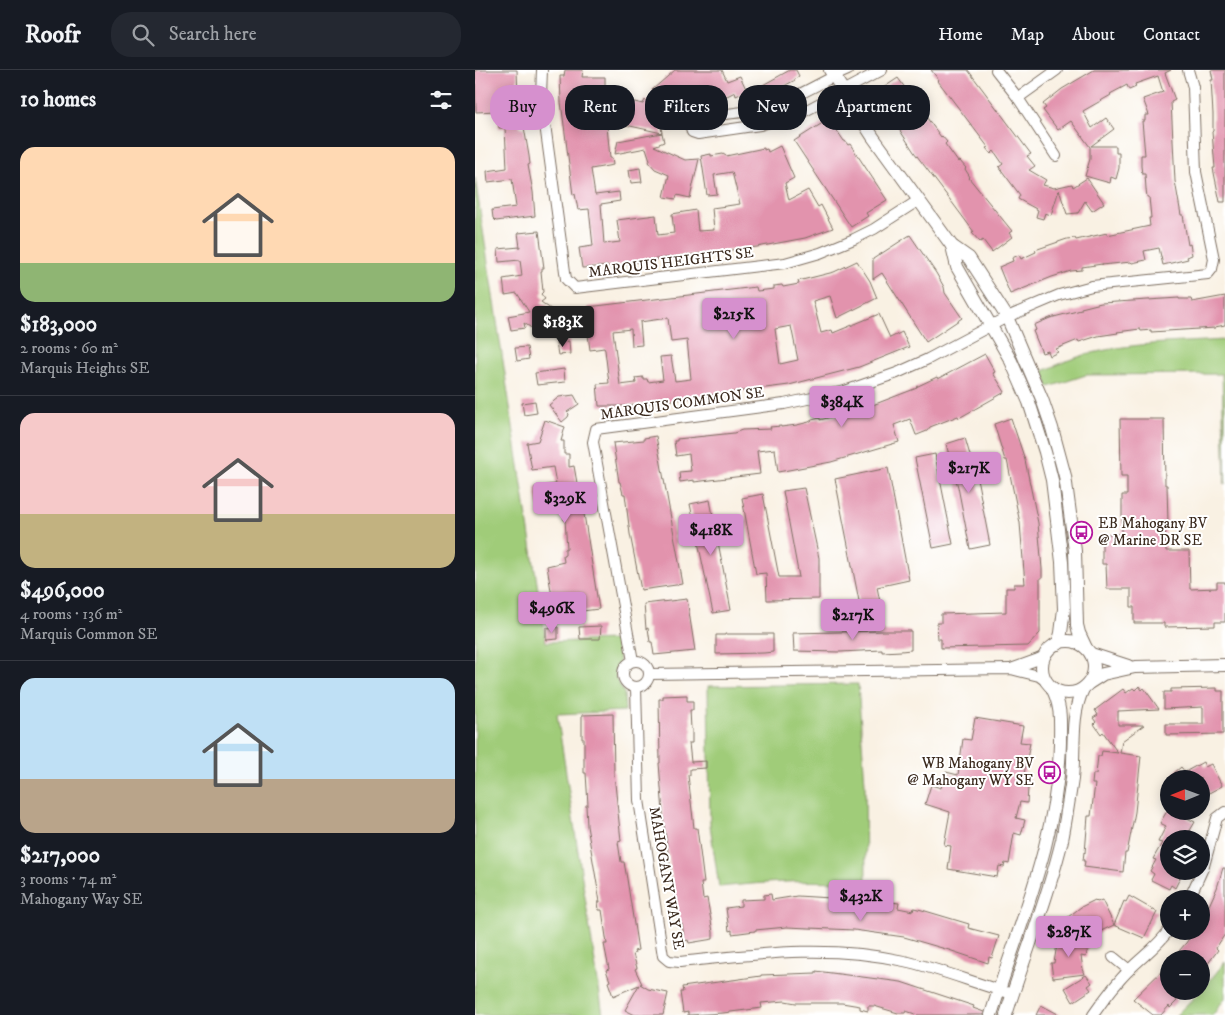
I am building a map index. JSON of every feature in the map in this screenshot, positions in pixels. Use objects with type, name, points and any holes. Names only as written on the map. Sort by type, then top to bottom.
[{"type":"street","name":"MARQUIS HEIGHTS SE","points":[[542,70],[541,95],[567,279],[575,288],[785,263],[821,253],[854,239],[919,200]]},
{"type":"street","points":[[817,104],[805,111],[760,125],[697,134],[692,132],[690,126],[691,121],[696,117],[743,112],[777,104],[797,96],[832,73],[848,70]]},
{"type":"street","points":[[853,85],[882,70]]},
{"type":"street","points":[[996,70],[1018,98],[1056,156]]},
{"type":"street","points":[[1018,98],[1057,70]]},
{"type":"street","points":[[991,325],[1059,295],[1092,286],[1208,274],[1212,269],[1215,259],[1196,172],[1193,88],[1188,70]]},
{"type":"street","points":[[832,73],[840,85]]},
{"type":"street","points":[[869,130],[952,246],[969,258],[1007,317],[1042,399],[1065,476],[1075,551],[1077,625],[1094,669],[1078,700],[1075,712],[1072,779],[1062,839],[1053,873],[1006,1015]]},
{"type":"street","points":[[952,246],[957,267],[1011,361],[1039,430],[1052,480],[1062,562],[1064,590],[1061,632],[1058,644]]},
{"type":"street","name":"MARQUIS COMMON SE","points":[[633,661],[593,442],[596,429],[784,404],[845,391],[897,373],[991,325]]},
{"type":"street","points":[[991,1015],[1040,869],[1050,828],[1059,770],[1061,718],[1059,700],[1043,673],[1045,656],[1051,648],[1058,644],[1072,642],[1114,662],[1135,667]]},
{"type":"street","points":[[650,674],[707,675],[1011,668],[1045,656]]},
{"type":"street","points":[[633,661],[645,663],[650,674],[644,685],[636,688],[628,685],[623,678],[624,670],[633,661]]},
{"type":"street","points":[[1011,668],[1039,676],[1049,685],[1064,693],[1077,692],[1103,674],[1135,667],[1225,666]]},
{"type":"street","name":"MAHOGANY WAY SE","points":[[636,688],[639,800],[663,956],[669,961],[680,962],[774,952],[853,953],[892,958],[928,966],[1013,994]]},
{"type":"street","points":[[1193,890],[1204,866],[1217,818],[1225,812]]},
{"type":"street","points":[[1093,1015],[1105,996],[1161,940]]},
{"type":"street","points":[[1113,957],[1129,970]]},
{"type":"green space","points":[[475,178],[546,642],[618,640],[616,646],[620,662],[616,679],[624,693],[625,711],[557,714],[603,1015],[475,1015]]},
{"type":"green space","points":[[1225,340],[1225,484],[1222,374],[1086,375],[1049,387],[1043,371],[1071,359],[1112,349],[1150,344]]},
{"type":"green space","points":[[858,684],[865,784],[866,884],[792,882],[719,887],[710,825],[708,686]]},
{"type":"green space","points":[[1225,962],[1225,998],[1213,1015],[1176,1015],[1192,1000],[1210,1000],[1210,980]]},
{"type":"building","points":[[475,70],[517,70],[518,85],[490,85],[490,111],[476,112]]},
{"type":"building","points":[[565,70],[583,70],[582,77],[605,77],[605,85],[565,85],[565,130],[607,130],[610,158],[612,158],[613,165],[591,169],[595,195],[619,192],[620,201],[601,204],[604,244],[620,242],[617,220],[656,215],[658,235],[674,233],[672,214],[696,210],[698,231],[714,230],[712,208],[740,204],[732,172],[714,175],[717,194],[707,195],[701,156],[723,154],[726,156],[764,148],[768,152],[780,146],[794,178],[785,183],[789,200],[808,190],[818,207],[821,205],[833,228],[805,238],[757,247],[648,260],[623,265],[582,268],[579,248],[593,246],[589,209],[578,210],[575,194],[573,195],[561,102],[560,76],[564,76]]},
{"type":"building","points":[[675,70],[722,70],[727,81],[740,76],[744,85],[738,85],[738,95],[736,96],[735,92],[728,96],[728,85],[658,85]]},
{"type":"building","points":[[790,70],[796,70],[799,76],[786,85],[763,85]]},
{"type":"building","points":[[931,70],[968,70],[1031,154],[1027,156],[1035,166],[1029,170],[1046,180],[1043,185],[1054,188],[1072,184],[1073,187],[1087,178],[1104,203],[1092,211],[1085,201],[1078,213],[1067,214],[1059,190],[1051,215],[1045,213],[1043,219],[1036,217],[1038,210],[1018,199],[1020,195],[999,167],[1003,164],[994,151],[991,154],[986,148],[988,147]]},
{"type":"building","points":[[1094,70],[1171,70],[1165,73],[1175,100],[1171,102],[1175,181],[1181,215],[1183,215],[1188,245],[1190,244],[1192,255],[1187,257],[1188,259],[1163,265],[1159,248],[1144,251],[1146,260],[1082,267],[1082,270],[1071,271],[1052,277],[1010,294],[999,267],[1013,261],[1012,258],[1019,255],[1021,259],[1036,252],[1035,250],[1067,239],[1075,238],[1076,240],[1150,226],[1149,197],[1147,197],[1145,174],[1142,174],[1141,166],[1141,155],[1145,155],[1142,121],[1145,121],[1145,115],[1149,115],[1143,99],[1163,92],[1158,76],[1135,84],[1136,87],[1129,90],[1127,85],[1083,111],[1092,128],[1106,118],[1114,129],[1091,146],[1116,146],[1116,153],[1119,153],[1119,168],[1116,179],[1111,177],[1110,183],[1085,176],[1090,159],[1090,147],[1071,121],[1058,130],[1043,110],[1046,108],[1043,104],[1062,89]]},
{"type":"building","points":[[1211,70],[1225,70],[1225,202],[1220,202],[1213,168],[1215,168],[1212,132],[1211,80],[1213,80]]},
{"type":"building","points":[[898,78],[903,85],[888,85]]},
{"type":"building","points":[[645,100],[645,129],[635,127],[635,102],[643,104]]},
{"type":"building","points":[[930,122],[947,142],[945,144],[958,162],[960,161],[966,168],[969,178],[1012,231],[1009,233],[1012,237],[992,252],[983,240],[980,242],[900,130],[930,130]]},
{"type":"building","points":[[817,127],[817,130],[836,130],[844,141],[848,145],[850,144],[887,200],[866,213],[868,216],[851,227],[794,141]]},
{"type":"building","points":[[505,130],[525,130],[535,216],[496,221],[493,218],[492,210],[516,207],[512,179],[488,182],[487,171],[507,168]]},
{"type":"building","points":[[648,130],[662,130],[662,133]]},
{"type":"building","points":[[662,133],[664,142],[654,146],[685,160],[699,159],[690,198],[677,195],[676,199],[664,197],[669,175],[655,169],[649,162],[646,148],[615,154],[618,141]]},
{"type":"building","points":[[640,168],[642,182],[631,183],[629,170]]},
{"type":"building","points":[[539,231],[544,268],[541,271],[543,292],[541,294],[545,299],[541,302],[552,310],[551,313],[565,317],[561,336],[540,331],[535,327],[533,329],[524,323],[525,328],[511,330],[508,316],[529,312],[517,293],[505,295],[503,279],[522,276],[520,260],[499,262],[498,249],[520,247],[518,233]]},
{"type":"building","points":[[910,235],[936,273],[944,287],[945,293],[962,318],[926,342],[882,273],[873,279],[873,259]]},
{"type":"building","points":[[857,261],[870,281],[877,298],[837,318],[830,296],[813,301],[821,333],[832,330],[833,333],[879,314],[890,338],[902,332],[909,347],[859,367],[789,385],[625,406],[599,406],[597,384],[609,383],[604,348],[590,350],[585,310],[588,307],[756,287],[757,291],[774,289],[774,286],[782,285],[783,287],[799,284],[798,281],[834,272]],"holes":[[[668,318],[671,342],[687,340],[691,379],[675,381],[671,356],[660,357],[663,380],[648,382],[643,377],[635,378],[636,383],[620,385],[613,331],[631,329],[632,346],[642,345],[640,322]],[[791,326],[798,360],[780,364],[775,329]]]},
{"type":"building","points":[[1225,296],[1225,325],[1215,328],[1151,332],[1151,330],[1141,331],[1140,329],[1117,332],[1079,342],[1078,340],[1056,349],[1058,352],[1050,356],[1048,351],[1042,353],[1033,331],[1036,330],[1034,325],[1050,318],[1101,303],[1179,298],[1191,299],[1192,302]]},
{"type":"building","points":[[569,341],[570,354],[558,355],[556,343]]},
{"type":"building","points":[[527,347],[529,359],[517,361],[515,348]]},
{"type":"building","points":[[985,354],[995,372],[993,373],[1005,392],[959,418],[958,416],[930,427],[927,431],[917,435],[910,419],[894,425],[899,442],[831,462],[778,472],[775,449],[757,451],[760,474],[680,482],[679,472],[691,471],[689,454],[676,456],[674,441],[677,441],[677,439],[797,425],[865,408],[917,388],[937,377],[938,379]]},
{"type":"building","points":[[564,369],[565,382],[537,385],[535,373]]},
{"type":"building","points":[[574,395],[579,404],[567,412],[569,414],[568,417],[562,422],[549,405],[559,397]]},
{"type":"building","points":[[535,401],[537,413],[524,415],[522,403]]},
{"type":"building","points":[[1011,418],[1025,460],[1038,523],[1042,569],[1042,578],[1040,578],[1040,633],[1028,646],[941,648],[941,639],[938,639],[937,623],[941,623],[941,614],[1006,612],[1006,588],[1014,588],[1014,584],[1025,584],[1020,523],[1007,460],[1005,460],[994,424]]},
{"type":"building","points":[[1120,419],[1164,419],[1165,485],[1167,485],[1168,524],[1165,524],[1166,551],[1189,551],[1190,589],[1217,588],[1217,582],[1225,582],[1225,622],[1215,622],[1215,626],[1164,627],[1164,623],[1134,623],[1134,607],[1131,607],[1131,589],[1107,589],[1106,564],[1102,564],[1102,534],[1122,534],[1122,495],[1127,495],[1127,476],[1121,476]]},
{"type":"building","points":[[545,420],[565,427],[561,441],[564,441],[564,454],[569,454],[569,467],[574,466],[581,495],[599,609],[557,614],[555,603],[553,603],[547,566],[564,562],[563,555],[567,548],[565,520],[562,507],[539,511],[535,487],[556,484],[553,467],[532,470],[527,443],[538,441]]},
{"type":"building","points":[[656,436],[683,584],[641,590],[630,534],[625,494],[623,494],[619,482],[613,443],[644,440],[644,438]]},
{"type":"building","points":[[965,438],[978,483],[990,545],[970,549],[958,487],[946,444]]},
{"type":"building","points":[[935,454],[953,544],[933,548],[915,458]]},
{"type":"building","points":[[888,468],[909,580],[877,587],[880,602],[860,606],[835,479]]},
{"type":"building","points":[[804,488],[819,558],[819,599],[767,600],[766,573],[756,574],[742,498],[763,494],[779,577],[799,577],[783,491]]},
{"type":"building","points":[[710,500],[731,610],[713,613],[690,504]]},
{"type":"building","points":[[687,599],[695,651],[654,655],[648,628],[646,629],[644,604]]},
{"type":"building","points":[[601,626],[600,639],[580,639],[579,627]]},
{"type":"building","points":[[558,627],[558,639],[546,640],[546,628]]},
{"type":"building","points":[[911,631],[911,650],[882,652],[882,650],[840,652],[794,651],[793,633]]},
{"type":"building","points":[[773,634],[773,652],[716,654],[716,635]]},
{"type":"building","points":[[1139,686],[1142,690],[1144,688],[1159,709],[1118,711],[1118,725],[1144,725],[1122,741],[1120,753],[1141,756],[1135,812],[1127,853],[1125,853],[1123,872],[1084,867],[1088,816],[1091,816],[1095,784],[1092,784],[1093,774],[1096,774],[1098,756],[1101,756],[1102,751],[1118,753],[1103,732],[1101,734],[1094,724],[1096,722],[1093,718],[1098,715],[1095,710],[1123,689],[1126,693],[1133,688],[1135,690]]},
{"type":"building","points":[[1217,688],[1217,691],[1223,691],[1223,734],[1166,735],[1166,724],[1203,724],[1203,707],[1164,709],[1164,692],[1171,692],[1171,689]]},
{"type":"building","points":[[687,695],[687,701],[693,701],[693,710],[690,710],[692,743],[689,743],[691,762],[706,761],[706,768],[690,769],[690,775],[688,775],[694,828],[697,828],[704,883],[701,883],[703,899],[707,898],[713,932],[713,939],[689,943],[688,940],[685,941],[682,924],[679,925],[664,825],[659,763],[659,699],[663,699],[663,696]]},
{"type":"building","points":[[613,714],[614,774],[621,841],[618,842],[621,862],[624,862],[638,950],[634,951],[635,953],[633,954],[637,968],[635,969],[642,984],[640,984],[648,989],[668,993],[663,1015],[635,1015],[625,1010],[639,985],[613,996],[606,970],[609,969],[604,944],[607,944],[602,910],[599,910],[598,902],[600,902],[587,826],[586,805],[588,805],[586,773],[584,773],[582,715]]},
{"type":"building","points":[[975,718],[1023,726],[1020,742],[1030,743],[1024,774],[1029,774],[1027,803],[1020,802],[1016,818],[1025,820],[1021,835],[1014,833],[1009,864],[1005,863],[1004,867],[999,866],[997,877],[948,869],[951,846],[944,845],[950,812],[925,804],[931,785],[941,788],[946,772],[958,775],[963,739],[971,740]]},
{"type":"building","points":[[1203,762],[1205,767],[1211,764],[1222,786],[1210,792],[1210,770],[1189,770]]},
{"type":"building","points":[[1162,820],[1191,820],[1195,822],[1190,830],[1164,830],[1166,826],[1160,823]]},
{"type":"building","points":[[1160,847],[1160,880],[1179,880],[1175,888],[1171,885],[1169,889],[1151,880],[1154,874],[1150,871],[1156,860],[1153,859]]},
{"type":"building","points":[[1223,868],[1225,868],[1225,934],[1216,948],[1218,950],[1210,961],[1210,950],[1180,950],[1188,940],[1210,940],[1210,903]]},
{"type":"building","points":[[771,894],[772,900],[797,896],[831,898],[831,896],[864,899],[871,902],[870,910],[882,903],[890,905],[891,902],[899,903],[898,908],[913,911],[914,908],[922,910],[969,924],[968,928],[999,936],[992,958],[989,957],[988,963],[904,937],[854,930],[787,927],[732,934],[732,930],[729,931],[726,908],[741,906],[741,900],[764,899],[764,895]]},
{"type":"building","points":[[1129,896],[1157,912],[1144,938],[1114,925],[1124,901],[1126,902]]},
{"type":"building","points":[[1095,900],[1097,902],[1102,900],[1114,925],[1086,942],[1068,917],[1081,907]]},
{"type":"building","points":[[1061,938],[1089,943],[1086,957],[1081,956],[1085,974],[1053,978],[1051,963],[1054,963],[1057,944],[1060,945]]},
{"type":"building","points":[[816,971],[901,982],[974,1006],[973,1008],[984,1012],[983,1015],[918,1015],[906,1011],[905,1013],[898,1013],[874,1006],[868,1006],[868,1011],[860,1009],[860,1006],[842,1003],[796,1003],[785,1001],[761,1003],[762,1008],[723,1013],[688,1015],[688,1012],[683,1013],[680,992],[683,992],[682,987],[761,975],[816,973]]},
{"type":"building","points":[[1160,973],[1160,1000],[1177,1001],[1170,1008],[1169,1006],[1161,1015],[1153,1015],[1133,999]]},
{"type":"building","points":[[1086,975],[1092,983],[1088,986],[1091,990],[1073,1002],[1065,988]]},
{"type":"building","points":[[1041,1005],[1060,1015],[1036,1015]]},
{"type":"place","name":"EB Mahogany BV @ Marine DR SE","points":[[1082,532]]},
{"type":"place","name":"WB Mahogany BV @ Mahogany WY SE","points":[[1050,772]]}]
